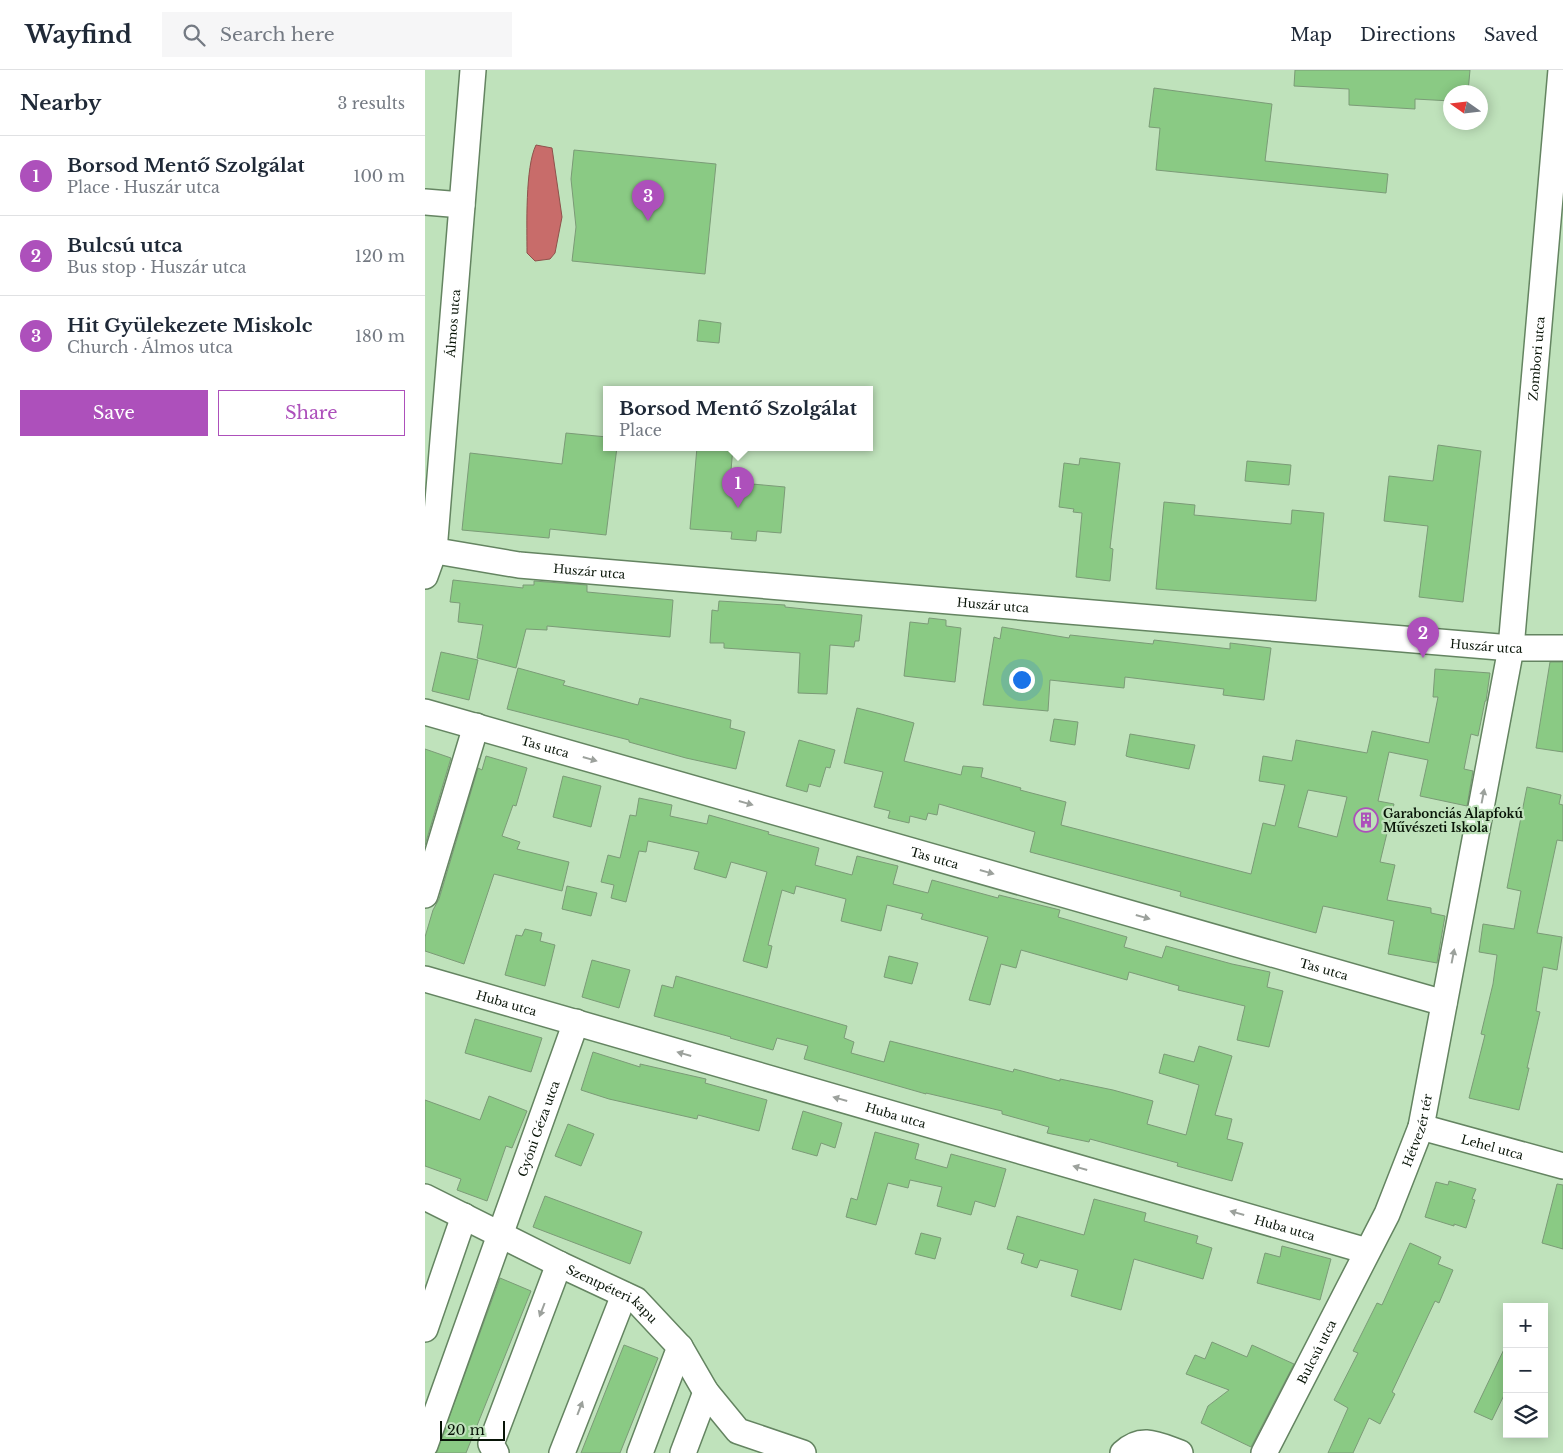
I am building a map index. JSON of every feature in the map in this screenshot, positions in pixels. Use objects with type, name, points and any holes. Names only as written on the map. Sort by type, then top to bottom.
[{"type":"street","name":"Álmos utca","points":[[425,576],[462,205],[473,70]]},
{"type":"street","name":"Zombori utca","points":[[1511,648],[1561,70]]},
{"type":"street","points":[[425,202],[462,205]]},
{"type":"street","name":"Huszár utca","points":[[429,550],[519,565],[1511,648],[1563,648]]},
{"type":"street","points":[[1444,1003],[1511,648]]},
{"type":"street","name":"Tas utca","points":[[425,712],[1444,1003]]},
{"type":"street","points":[[425,895],[476,726]]},
{"type":"street","name":"Huba utca","points":[[425,978],[1367,1251]]},
{"type":"street","name":"Hétvezér tér","points":[[1367,1251],[1387,1214],[1421,1127],[1444,1003]]},
{"type":"street","name":"Gyóni Géza utca","points":[[425,1445],[576,1022]]},
{"type":"street","name":"Lehel utca","points":[[1421,1127],[1563,1166]]},
{"type":"street","name":"Szentpéteri kapu","points":[[425,1197],[636,1300],[680,1348],[706,1392],[738,1431],[754,1445],[803,1453]]},
{"type":"street","points":[[425,1329],[464,1216]]},
{"type":"street","name":"Bulcsú utca","points":[[1264,1453],[1367,1251]]},
{"type":"street","points":[[496,1453],[491,1444],[559,1264]]},
{"type":"street","points":[[562,1453],[624,1295]]},
{"type":"street","points":[[640,1453],[680,1348]]},
{"type":"street","points":[[683,1453],[706,1392]]},
{"type":"street","points":[[1123,1453],[1136,1444],[1151,1442],[1180,1453]]},
{"type":"shaded area","points":[[536,145],[552,148],[562,217],[555,253],[550,259],[535,261],[527,253],[527,213],[528,182],[532,155]]},
{"type":"building","points":[[1295,70],[1470,70],[1469,85],[1443,85],[1443,101],[1415,99],[1415,109],[1349,105],[1349,89],[1294,86]]},
{"type":"building","points":[[1154,88],[1272,104],[1265,161],[1388,174],[1386,193],[1156,170],[1160,128],[1149,127]]},
{"type":"building","points":[[574,150],[716,164],[705,274],[572,261],[576,227],[571,179]]},
{"type":"building","points":[[699,320],[721,323],[719,343],[697,341]]},
{"type":"building","points":[[566,433],[603,437],[603,451],[616,451],[606,535],[550,529],[549,538],[462,530],[470,453],[562,464]]},
{"type":"building","points":[[1438,445],[1481,451],[1463,602],[1419,597],[1428,526],[1384,521],[1389,476],[1433,481]]},
{"type":"building","points":[[697,451],[733,451],[730,482],[785,487],[781,533],[757,531],[756,541],[731,539],[732,532],[690,529]]},
{"type":"building","points":[[1080,458],[1120,463],[1110,548],[1113,549],[1110,581],[1076,577],[1082,513],[1073,512],[1074,509],[1059,507],[1064,463],[1079,465]]},
{"type":"building","points":[[1247,461],[1291,465],[1289,485],[1245,481]]},
{"type":"building","points":[[1164,502],[1195,505],[1194,515],[1291,524],[1292,510],[1324,513],[1316,601],[1156,589]]},
{"type":"building","points":[[453,580],[523,588],[523,585],[534,585],[534,581],[587,585],[587,592],[673,600],[670,637],[547,626],[547,630],[526,629],[516,668],[477,658],[483,625],[458,622],[460,603],[450,602]]},
{"type":"building","points":[[719,601],[785,605],[785,607],[862,615],[859,641],[855,641],[854,647],[830,645],[827,694],[798,693],[800,653],[724,648],[724,643],[710,643],[712,610],[718,611]]},
{"type":"building","points":[[929,618],[946,620],[946,626],[961,628],[955,682],[904,676],[910,622],[928,624]]},
{"type":"building","points":[[1002,627],[1069,638],[1070,635],[1153,644],[1154,640],[1230,649],[1230,643],[1271,648],[1264,700],[1223,695],[1224,689],[1125,677],[1124,688],[1050,680],[1048,711],[983,705],[994,637],[1000,639]]},
{"type":"building","points":[[441,652],[478,660],[469,700],[432,691]]},
{"type":"building","points":[[1550,662],[1563,662],[1563,752],[1536,748]]},
{"type":"building","points":[[518,668],[565,681],[563,685],[638,705],[640,698],[731,720],[730,728],[745,732],[736,769],[686,758],[629,742],[629,740],[507,709]]},
{"type":"building","points":[[1435,669],[1490,673],[1478,736],[1471,734],[1464,769],[1473,771],[1467,806],[1420,796],[1428,760],[1389,752],[1378,801],[1394,804],[1380,862],[1395,865],[1387,900],[1431,908],[1431,913],[1445,916],[1437,963],[1388,954],[1394,921],[1323,906],[1316,933],[1180,896],[1181,892],[1030,852],[1035,832],[939,804],[937,815],[928,813],[926,820],[910,816],[909,823],[888,818],[890,811],[874,807],[883,772],[844,763],[857,708],[914,723],[904,761],[961,775],[963,766],[983,768],[981,777],[1066,802],[1061,825],[1251,874],[1263,823],[1275,826],[1285,785],[1259,781],[1263,756],[1292,761],[1296,740],[1367,753],[1372,731],[1429,743],[1438,697],[1433,697]],"holes":[[[1308,790],[1347,797],[1337,837],[1298,827]]]},
{"type":"building","points":[[1054,719],[1078,722],[1075,745],[1050,741]]},
{"type":"building","points":[[1130,734],[1195,745],[1189,769],[1126,756]]},
{"type":"building","points":[[799,740],[835,750],[830,768],[826,767],[820,787],[809,784],[807,792],[786,786]]},
{"type":"building","points":[[425,749],[451,758],[425,845]]},
{"type":"building","points":[[486,756],[527,768],[516,806],[513,805],[502,836],[520,842],[517,849],[569,862],[562,891],[494,874],[464,964],[425,951],[425,937],[433,910],[439,899],[478,768],[482,770]]},
{"type":"building","points":[[563,776],[601,786],[591,827],[553,817]]},
{"type":"building","points":[[1527,787],[1561,795],[1559,804],[1563,805],[1563,841],[1557,840],[1537,933],[1562,937],[1557,970],[1543,967],[1536,1011],[1540,1012],[1519,1110],[1469,1098],[1485,1035],[1481,1034],[1493,984],[1497,955],[1479,952],[1483,924],[1514,929],[1521,891],[1507,888]]},
{"type":"building","points":[[639,798],[672,805],[670,816],[707,824],[709,815],[819,848],[815,865],[852,875],[857,856],[898,866],[893,884],[928,893],[932,880],[998,898],[999,895],[1060,910],[1058,917],[1127,937],[1124,947],[1162,958],[1166,946],[1270,972],[1267,987],[1283,991],[1269,1047],[1237,1040],[1245,1006],[1178,990],[1179,986],[1129,972],[1127,980],[1021,950],[1016,968],[1001,964],[990,1005],[969,1000],[988,937],[921,919],[923,914],[887,905],[881,931],[841,921],[846,899],[796,886],[794,894],[782,890],[768,945],[772,946],[767,968],[743,961],[767,872],[731,862],[726,878],[694,869],[699,852],[648,841],[646,852],[639,851],[626,902],[611,898],[614,885],[601,882],[608,855],[620,858],[630,815],[636,816]]},
{"type":"building","points":[[567,886],[597,893],[591,916],[562,909]]},
{"type":"building","points":[[525,929],[542,933],[540,941],[555,945],[545,986],[505,975],[516,935],[522,936]]},
{"type":"building","points":[[889,956],[918,963],[912,984],[884,977]]},
{"type":"building","points":[[592,960],[630,970],[619,1008],[582,997]]},
{"type":"building","points":[[676,976],[847,1026],[844,1038],[854,1042],[851,1053],[884,1062],[890,1041],[1013,1072],[1014,1069],[1060,1081],[1060,1079],[1113,1090],[1153,1101],[1147,1124],[1186,1135],[1199,1085],[1159,1073],[1164,1054],[1194,1062],[1199,1046],[1232,1056],[1215,1115],[1232,1119],[1227,1139],[1243,1143],[1232,1181],[1177,1166],[1178,1163],[1090,1139],[1089,1142],[1047,1133],[1049,1127],[1002,1114],[1002,1111],[926,1094],[804,1059],[808,1046],[777,1038],[773,1050],[654,1016],[662,985],[673,988]]},
{"type":"building","points":[[475,1019],[542,1038],[531,1072],[465,1053]]},
{"type":"building","points":[[593,1052],[640,1067],[640,1064],[706,1079],[705,1083],[767,1100],[759,1131],[698,1115],[697,1119],[609,1099],[581,1090]]},
{"type":"building","points":[[489,1096],[527,1111],[512,1148],[506,1146],[487,1201],[457,1190],[461,1179],[425,1166],[425,1100],[480,1120]]},
{"type":"building","points":[[803,1111],[842,1123],[835,1148],[821,1143],[817,1156],[792,1149]]},
{"type":"building","points":[[568,1124],[594,1134],[581,1166],[555,1156]]},
{"type":"building","points":[[875,1132],[919,1144],[915,1159],[947,1168],[951,1154],[1006,1169],[995,1207],[975,1201],[971,1215],[937,1206],[942,1187],[910,1180],[908,1188],[888,1183],[876,1225],[846,1217],[851,1198],[857,1200]]},
{"type":"building","points":[[1449,1181],[1476,1189],[1472,1199],[1475,1200],[1466,1228],[1425,1217],[1436,1182],[1448,1185]]},
{"type":"building","points":[[1557,1184],[1563,1185],[1563,1249],[1542,1243]]},
{"type":"building","points":[[545,1196],[642,1232],[630,1264],[533,1227]]},
{"type":"building","points":[[1094,1199],[1146,1213],[1144,1221],[1198,1236],[1196,1243],[1212,1248],[1203,1279],[1134,1259],[1121,1310],[1071,1296],[1078,1270],[1040,1260],[1037,1268],[1021,1263],[1024,1254],[1007,1249],[1017,1216],[1084,1235]]},
{"type":"building","points":[[921,1233],[941,1238],[935,1259],[915,1254]]},
{"type":"building","points":[[1410,1243],[1441,1257],[1438,1264],[1453,1270],[1439,1303],[1435,1301],[1392,1392],[1395,1394],[1380,1424],[1369,1418],[1353,1453],[1328,1453],[1348,1408],[1334,1400],[1358,1353],[1353,1351],[1377,1303],[1382,1305]]},
{"type":"building","points":[[1282,1246],[1331,1259],[1320,1300],[1257,1283],[1265,1253],[1280,1257]]},
{"type":"building","points":[[500,1278],[531,1291],[466,1453],[436,1453]]},
{"type":"building","points":[[1212,1342],[1247,1357],[1252,1345],[1294,1364],[1251,1447],[1201,1423],[1208,1406],[1229,1390],[1186,1374],[1195,1355],[1205,1359]]},
{"type":"building","points":[[624,1345],[658,1358],[620,1453],[581,1453]]},
{"type":"building","points":[[1503,1351],[1503,1397],[1492,1420],[1474,1412]]},
{"type":"place","name":"Hit Gyülekezete Miskolc","points":[[648,221]]},
{"type":"place","name":"Borsod Mentő Szolgálat","points":[[738,508]]},
{"type":"place","name":"Bulcsú utca","points":[[1423,658]]},
{"type":"place","name":"Garabonciás Alapfokú Művészeti Iskola","points":[[1366,820]]}]
